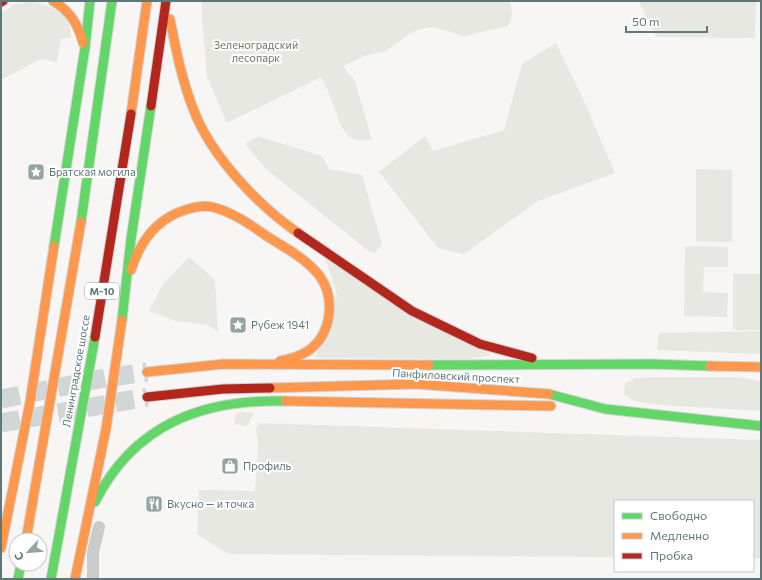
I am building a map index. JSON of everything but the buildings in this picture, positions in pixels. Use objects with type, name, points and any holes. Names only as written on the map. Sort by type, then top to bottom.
[{"type":"main road","points":[[53,1],[72,15],[79,29],[85,48]]},
{"type":"main road","points":[[1,548],[30,402],[85,48],[90,1]]},
{"type":"main road","name":"Ленинградское шоссе","points":[[27,532],[46,432],[98,121],[112,1]]},
{"type":"main road","name":"Ленинградское шоссе","points":[[51,579],[79,428],[130,128],[147,1]]},
{"type":"main road","points":[[167,1],[178,62],[194,112],[218,155],[260,202],[285,224],[412,311],[446,329],[480,344],[506,352],[569,364]]},
{"type":"main road","name":"М-10","points":[[75,579],[85,522],[106,430],[126,289],[131,240],[167,1]]},
{"type":"main road","points":[[126,289],[134,260],[144,238],[163,220],[181,211],[203,206],[234,215],[312,267],[323,281],[331,302],[325,328],[319,340],[310,350],[297,357],[261,364]]},
{"type":"main road","name":"Панфиловский проспект","points":[[147,372],[224,364],[494,366],[569,364],[761,367]]},
{"type":"main road","name":"Панфиловский проспект","points":[[147,397],[223,389],[415,384],[547,393],[605,410],[761,426]]},
{"type":"main road","points":[[85,522],[100,490],[115,470],[138,446],[176,420],[201,410],[222,405],[247,402],[450,402],[605,410]]},
{"type":"street","points":[[93,579],[93,552],[99,527]]},
{"type":"green space","name":"Зеленоградский лесопарк","points":[[202,1],[508,1],[511,4],[512,16],[508,26],[464,36],[433,27],[421,29],[411,33],[384,52],[367,55],[343,66],[355,81],[372,140],[360,140],[350,137],[346,133],[338,118],[325,83],[321,77],[227,123],[207,77]]},
{"type":"green space","points":[[639,1],[756,1],[755,38],[656,37]]},
{"type":"green space","points":[[31,2],[46,5],[59,12],[68,23],[71,38],[61,38],[57,62],[41,59],[1,80],[1,13],[15,4]]},
{"type":"green space","points":[[556,43],[584,101],[615,173],[538,201],[464,254],[438,248],[379,172],[425,136],[433,151],[504,130],[522,64]]},
{"type":"green space","points":[[258,136],[322,156],[329,169],[362,175],[382,244],[375,253],[370,252],[266,169],[245,144]]},
{"type":"green space","points":[[696,169],[732,170],[732,242],[696,241]]},
{"type":"green space","points":[[685,246],[728,247],[728,267],[704,267],[703,292],[728,293],[727,317],[684,316]]},
{"type":"green space","points":[[189,257],[215,280],[218,332],[208,325],[176,321],[149,311],[163,284]]},
{"type":"green space","points":[[326,260],[491,355],[469,359],[315,358],[337,295]]},
{"type":"green space","points":[[733,274],[761,274],[761,330],[733,330]]},
{"type":"green space","points":[[761,331],[761,354],[657,350],[659,333]]},
{"type":"green space","points":[[739,377],[761,382],[761,411],[661,405],[634,401],[624,394],[625,383],[636,378]]},
{"type":"green space","points":[[236,413],[254,413],[247,426],[234,424]]},
{"type":"green space","points":[[259,423],[761,440],[761,558],[754,558],[754,500],[614,500],[614,557],[228,554],[197,534],[199,490],[255,491],[258,445],[256,429]]},
{"type":"tunnel","points":[[1,399],[105,378],[147,372]]},
{"type":"tunnel","points":[[1,423],[147,397]]},
{"type":"traffic: fast","points":[[54,246],[85,48],[90,1]]},
{"type":"traffic: fast","points":[[81,222],[112,1]]},
{"type":"traffic: fast","points":[[122,320],[131,239],[151,106]]},
{"type":"traffic: fast","points":[[51,579],[95,337]]},
{"type":"traffic: fast","points":[[429,365],[651,364],[710,366]]},
{"type":"traffic: fast","points":[[549,394],[605,409],[761,426]]},
{"type":"traffic: fast","points":[[95,502],[111,475],[130,453],[151,435],[174,422],[199,412],[226,405],[285,401]]},
{"type":"traffic: fast","points":[[18,579],[19,572]]},
{"type":"traffic: slow","points":[[53,1],[69,14],[79,30],[83,43]]},
{"type":"traffic: slow","points":[[131,114],[147,1]]},
{"type":"traffic: slow","points":[[170,19],[186,88],[194,111],[212,146],[252,194],[267,209],[298,233]]},
{"type":"traffic: slow","points":[[131,270],[139,250],[150,233],[166,219],[185,210],[195,207],[209,206],[227,212],[248,224],[295,254],[314,269],[319,275],[328,294],[329,315],[327,326],[316,344],[302,354],[280,361]]},
{"type":"traffic: slow","points":[[27,532],[81,222]]},
{"type":"traffic: slow","points":[[1,548],[30,402],[54,246]]},
{"type":"traffic: slow","points":[[75,579],[106,429],[122,320]]},
{"type":"traffic: slow","points":[[147,372],[224,364],[429,365]]},
{"type":"traffic: slow","points":[[710,366],[761,367]]},
{"type":"traffic: slow","points":[[270,388],[415,384],[549,394]]},
{"type":"traffic: slow","points":[[285,401],[551,406]]},
{"type":"traffic: jam","points":[[151,106],[166,1]]},
{"type":"traffic: jam","points":[[95,337],[131,114]]},
{"type":"traffic: jam","points":[[298,233],[412,311],[480,344],[532,358]]},
{"type":"traffic: jam","points":[[147,397],[223,389],[270,388]]},
{"type":"place","name":"Братская могила","points":[[36,172]]},
{"type":"place","name":"Рубеж 1941","points":[[238,325]]},
{"type":"place","name":"Профиль","points":[[230,466]]},
{"type":"place","name":"Вкусно — и точка","points":[[154,504]]}]
